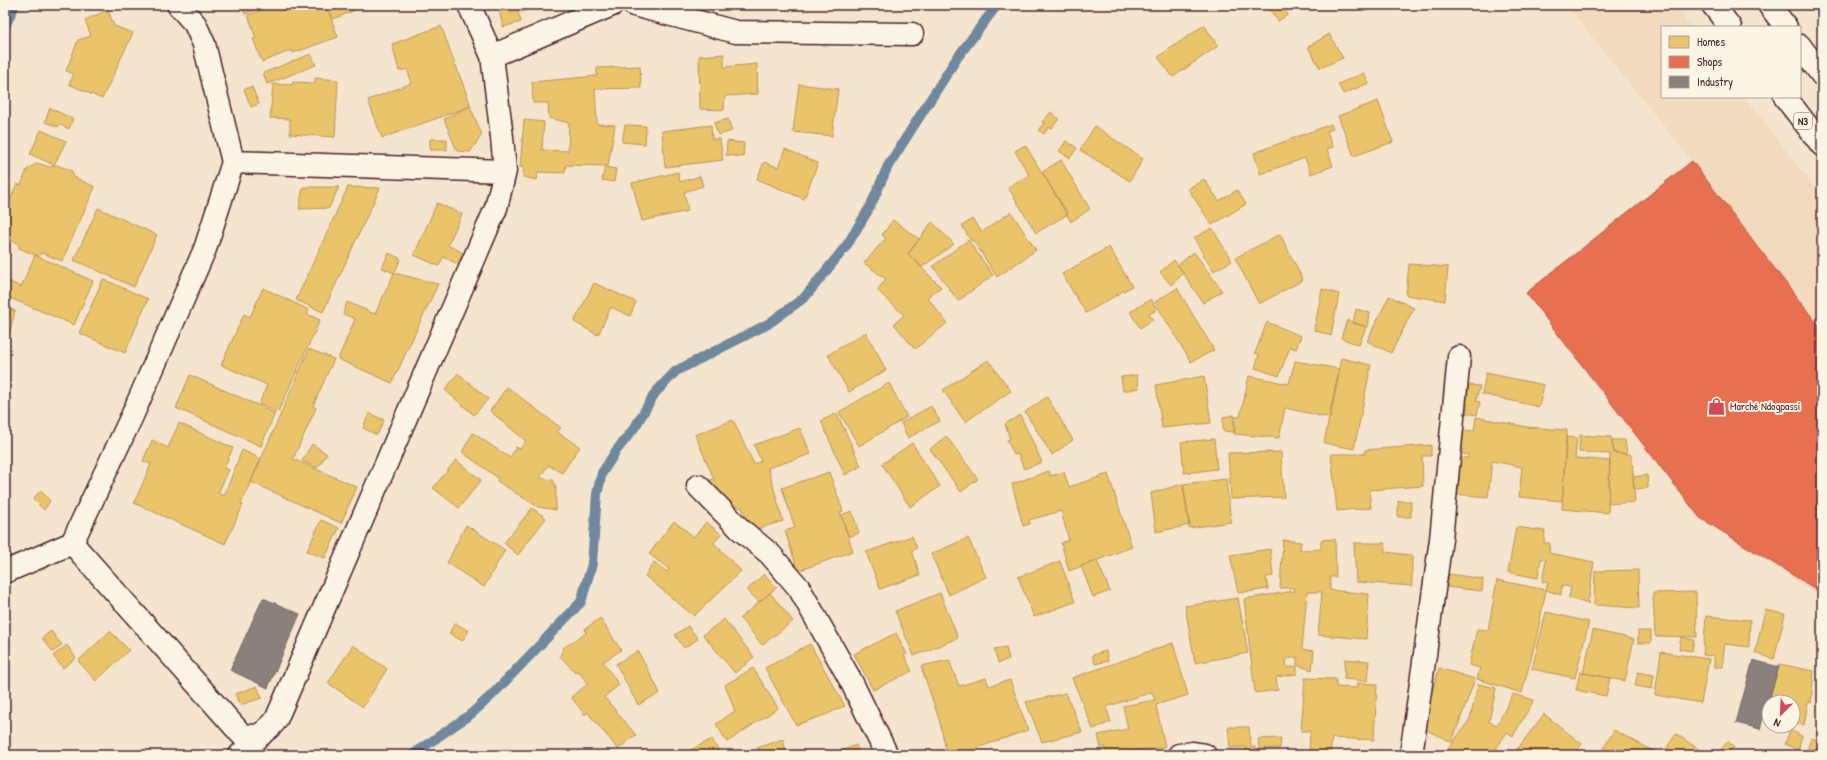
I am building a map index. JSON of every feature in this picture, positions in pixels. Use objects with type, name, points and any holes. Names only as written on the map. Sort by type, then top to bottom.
[{"type":"main road","points":[[5,572],[72,543],[132,416],[205,249],[233,162],[204,44],[195,24],[178,5]]},
{"type":"main road","points":[[72,543],[242,735],[252,736],[261,734],[270,729],[280,712],[496,208],[505,170],[492,56],[469,5]]},
{"type":"main road","points":[[492,56],[612,5]]},
{"type":"main road","points":[[634,5],[736,32],[912,34]]},
{"type":"main road","points":[[1713,5],[1729,26]]},
{"type":"main road","points":[[1769,5],[1785,26]]},
{"type":"main road","points":[[1801,47],[1822,75]]},
{"type":"main road","name":"N3","points":[[1786,98],[1822,145]]},
{"type":"main road","points":[[233,162],[505,170]]},
{"type":"main road","points":[[1411,755],[1440,539],[1459,357]]},
{"type":"main road","points":[[698,486],[740,529],[770,554],[799,588],[851,681],[887,755]]},
{"type":"main road","points":[[240,755],[247,750],[261,734]]},
{"type":"main road","points":[[1179,755],[1205,755]]},
{"type":"shaded area","name":"Marché Ndogpassi","points":[[1566,5],[1674,5],[1690,26],[1661,26],[1661,98],[1746,98],[1822,197],[1822,598],[1700,518],[1526,293],[1692,161]]},
{"type":"building: Homes","points":[[241,5],[266,5],[245,14]]},
{"type":"building: Homes","points":[[274,5],[326,5],[338,37],[293,53],[292,50],[262,62],[253,39],[256,38],[248,15]]},
{"type":"building: Homes","points":[[327,5],[357,5],[358,9],[333,19]]},
{"type":"building: Homes","points":[[516,5],[521,22],[503,27],[498,6]]},
{"type":"building: Homes","points":[[519,5],[533,5],[534,8],[521,12]]},
{"type":"building: Homes","points":[[1266,5],[1295,5],[1286,11],[1288,15],[1278,21]]},
{"type":"building: Homes","points":[[108,10],[114,26],[133,33],[102,99],[69,84],[74,74],[66,71],[78,40],[91,36],[85,20]]},
{"type":"building: Homes","points":[[1204,25],[1218,46],[1173,77],[1158,57]]},
{"type":"building: Homes","points":[[441,26],[471,106],[382,138],[368,100],[412,83],[407,69],[399,71],[392,44]]},
{"type":"building: Homes","points":[[1329,34],[1343,58],[1320,68],[1308,47]]},
{"type":"building: Homes","points":[[311,54],[316,65],[267,84],[263,73]]},
{"type":"building: Homes","points":[[724,54],[724,67],[757,64],[758,94],[725,96],[724,110],[700,109],[699,56]]},
{"type":"building: Homes","points":[[640,66],[641,88],[595,89],[597,124],[615,125],[608,166],[566,165],[565,173],[538,172],[537,180],[523,177],[524,168],[520,167],[524,120],[544,122],[542,150],[568,151],[569,123],[549,118],[548,103],[533,103],[532,82],[597,76],[597,68]]},
{"type":"building: Homes","points":[[1364,73],[1369,83],[1343,94],[1338,84]]},
{"type":"building: Homes","points":[[315,78],[338,80],[335,137],[290,134],[290,119],[270,118],[273,84],[292,85],[293,82],[315,83]]},
{"type":"building: Homes","points":[[799,84],[838,89],[832,136],[793,132]]},
{"type":"building: Homes","points":[[252,87],[259,104],[251,107],[244,89]]},
{"type":"building: Homes","points":[[1378,101],[1393,142],[1354,156],[1338,116]]},
{"type":"building: Homes","points":[[470,106],[482,135],[470,152],[457,151],[444,119]]},
{"type":"building: Homes","points":[[50,108],[73,119],[69,129],[59,124],[58,127],[45,122]]},
{"type":"building: Homes","points":[[1051,112],[1059,119],[1051,129],[1049,127],[1044,134],[1038,130],[1044,123],[1042,122]]},
{"type":"building: Homes","points":[[728,119],[732,131],[718,135],[714,123]]},
{"type":"building: Homes","points":[[1331,124],[1333,129],[1327,131],[1333,147],[1327,149],[1333,166],[1311,174],[1305,158],[1260,174],[1254,153]]},
{"type":"building: Homes","points":[[625,125],[646,126],[645,144],[622,142]]},
{"type":"building: Homes","points":[[711,125],[712,139],[720,139],[723,160],[665,167],[662,131]]},
{"type":"building: Homes","points":[[1095,126],[1143,159],[1130,181],[1080,150]]},
{"type":"building: Homes","points":[[41,130],[66,141],[54,165],[30,154]]},
{"type":"building: Homes","points":[[430,139],[447,139],[447,150],[430,150]]},
{"type":"building: Homes","points":[[727,141],[744,143],[743,157],[726,155]]},
{"type":"building: Homes","points":[[1066,141],[1077,148],[1070,158],[1059,151]]},
{"type":"building: Homes","points":[[1025,145],[1068,214],[1036,233],[1008,187],[1029,175],[1015,151]]},
{"type":"building: Homes","points":[[785,149],[818,163],[804,199],[757,179],[764,162],[778,167]]},
{"type":"building: Homes","points":[[1061,160],[1090,209],[1071,222],[1042,172]]},
{"type":"building: Homes","points":[[37,163],[49,167],[57,165],[72,171],[74,177],[95,187],[62,261],[42,253],[37,256],[19,248],[19,244],[5,237],[5,211],[17,184],[21,185],[27,170]]},
{"type":"building: Homes","points":[[605,167],[616,169],[614,182],[602,180]]},
{"type":"building: Homes","points":[[678,172],[680,182],[700,176],[703,186],[684,192],[688,211],[642,221],[632,183]]},
{"type":"building: Homes","points":[[1204,179],[1219,201],[1237,190],[1246,204],[1212,225],[1188,189]]},
{"type":"building: Homes","points":[[303,187],[339,187],[329,208],[299,209]]},
{"type":"building: Homes","points":[[348,187],[380,188],[323,312],[296,300]]},
{"type":"building: Homes","points":[[437,203],[462,214],[448,245],[463,253],[458,264],[443,257],[439,266],[414,255]]},
{"type":"building: Homes","points":[[98,208],[157,235],[134,287],[74,260]]},
{"type":"building: Homes","points":[[1011,212],[1036,250],[997,277],[962,226],[972,219],[982,232]]},
{"type":"building: Homes","points":[[893,220],[919,239],[908,254],[941,287],[927,297],[947,323],[915,349],[894,324],[904,315],[877,290],[886,279],[864,263],[886,238],[882,235]]},
{"type":"building: Homes","points":[[932,222],[954,244],[922,267],[908,254]]},
{"type":"building: Homes","points":[[1212,228],[1232,261],[1213,271],[1194,238]]},
{"type":"building: Homes","points":[[1280,234],[1303,280],[1259,304],[1235,258]]},
{"type":"building: Homes","points":[[968,240],[993,275],[958,301],[933,266]]},
{"type":"building: Homes","points":[[1109,247],[1132,286],[1086,313],[1062,274]]},
{"type":"building: Homes","points":[[1194,252],[1222,291],[1203,303],[1178,265]]},
{"type":"building: Homes","points":[[389,253],[401,259],[394,273],[382,268]]},
{"type":"building: Homes","points":[[35,255],[93,281],[74,325],[5,296],[6,280],[21,287]]},
{"type":"building: Homes","points":[[1174,260],[1184,273],[1171,285],[1160,272]]},
{"type":"building: Homes","points":[[1409,264],[1448,267],[1445,301],[1406,295]]},
{"type":"building: Homes","points":[[394,273],[438,284],[392,383],[338,359],[355,319],[343,314],[347,302],[375,314]]},
{"type":"building: Homes","points":[[103,279],[148,299],[125,353],[79,333]]},
{"type":"building: Homes","points":[[594,283],[636,302],[630,316],[611,307],[598,335],[574,322]]},
{"type":"building: Homes","points":[[263,288],[309,310],[307,314],[320,320],[278,412],[259,404],[267,385],[221,365],[244,314],[250,317]]},
{"type":"building: Homes","points":[[1177,288],[1214,350],[1191,362],[1155,302]]},
{"type":"building: Homes","points":[[1322,289],[1339,294],[1331,336],[1314,330]]},
{"type":"building: Homes","points":[[1389,296],[1414,308],[1391,353],[1367,341]]},
{"type":"building: Homes","points":[[1151,299],[1157,310],[1149,314],[1153,320],[1140,328],[1130,312]]},
{"type":"building: Homes","points":[[5,307],[15,311],[10,331],[5,339]]},
{"type":"building: Homes","points":[[1356,309],[1370,313],[1368,327],[1353,323]]},
{"type":"building: Homes","points":[[1347,320],[1366,327],[1359,345],[1341,338]]},
{"type":"building: Homes","points":[[1267,322],[1301,336],[1296,349],[1290,347],[1279,376],[1255,368],[1259,355],[1255,353]]},
{"type":"building: Homes","points":[[866,332],[886,370],[849,392],[828,355]]},
{"type":"building: Homes","points":[[309,349],[334,359],[313,406],[316,408],[293,459],[357,487],[341,523],[251,482]]},
{"type":"building: Homes","points":[[1341,358],[1371,365],[1354,449],[1324,443]]},
{"type":"building: Homes","points":[[988,360],[1011,391],[965,422],[943,390]]},
{"type":"building: Homes","points":[[1295,361],[1340,369],[1330,418],[1285,408],[1279,438],[1234,434],[1234,417],[1240,417],[1249,376],[1289,384]]},
{"type":"building: Homes","points":[[458,373],[488,399],[474,415],[445,390]]},
{"type":"building: Homes","points":[[1486,373],[1544,385],[1539,407],[1482,394]]},
{"type":"building: Homes","points":[[190,375],[275,413],[261,446],[176,408]]},
{"type":"building: Homes","points":[[1137,375],[1139,388],[1123,391],[1121,377]]},
{"type":"building: Homes","points":[[1204,376],[1211,423],[1162,428],[1156,385]]},
{"type":"building: Homes","points":[[889,383],[907,417],[859,446],[839,412]]},
{"type":"building: Homes","points":[[1469,385],[1480,386],[1476,401],[1480,402],[1477,415],[1466,413]]},
{"type":"building: Homes","points":[[507,387],[561,428],[557,432],[580,447],[562,473],[548,465],[540,478],[553,480],[556,487],[556,510],[538,507],[497,481],[498,478],[462,452],[473,433],[510,458],[516,447],[520,449],[526,441],[490,411]]},
{"type":"building: Homes","points":[[1047,397],[1073,440],[1052,455],[1025,412]]},
{"type":"building: Homes","points":[[931,406],[940,421],[908,438],[901,423]]},
{"type":"building: Homes","points":[[369,413],[384,420],[377,435],[363,428]]},
{"type":"building: Homes","points":[[837,413],[861,466],[845,475],[821,421]]},
{"type":"building: Homes","points":[[1020,415],[1042,462],[1024,469],[1018,454],[1014,455],[1007,440],[1010,439],[1005,424]]},
{"type":"building: Homes","points":[[1234,415],[1235,432],[1223,431],[1223,417]]},
{"type":"building: Homes","points":[[1476,417],[1527,427],[1567,430],[1562,501],[1519,497],[1522,467],[1492,461],[1488,497],[1454,494],[1457,458],[1468,458],[1468,455],[1456,452],[1463,430],[1474,431]]},
{"type":"building: Homes","points":[[733,420],[754,464],[761,461],[754,445],[800,428],[811,454],[768,468],[783,521],[750,531],[742,507],[726,511],[705,481],[714,479],[695,435]]},
{"type":"building: Homes","points":[[179,423],[233,448],[224,468],[229,470],[218,493],[224,496],[242,450],[261,459],[241,504],[243,505],[225,544],[134,503],[151,464],[143,461],[152,440],[168,448]]},
{"type":"building: Homes","points":[[1580,435],[1611,437],[1614,453],[1630,454],[1632,458],[1635,502],[1608,504],[1610,454],[1579,452]]},
{"type":"building: Homes","points":[[946,436],[978,479],[961,492],[930,449]]},
{"type":"building: Homes","points":[[1566,437],[1577,438],[1575,458],[1610,461],[1608,513],[1562,509]]},
{"type":"building: Homes","points":[[1214,439],[1217,469],[1184,473],[1181,442]]},
{"type":"building: Homes","points":[[1612,440],[1625,440],[1627,454],[1614,453]]},
{"type":"building: Homes","points":[[912,443],[940,486],[910,507],[882,464]]},
{"type":"building: Homes","points":[[312,444],[327,454],[317,468],[302,461]]},
{"type":"building: Homes","points":[[1431,445],[1431,456],[1422,456],[1423,486],[1369,490],[1371,508],[1337,511],[1331,454],[1365,454],[1365,450]]},
{"type":"building: Homes","points":[[1281,452],[1284,497],[1231,499],[1228,453]]},
{"type":"building: Homes","points":[[456,460],[481,480],[459,508],[433,488]]},
{"type":"building: Homes","points":[[1049,471],[1051,476],[1064,472],[1069,487],[1108,474],[1132,547],[1069,571],[1061,543],[1069,540],[1061,511],[1029,520],[1030,524],[1023,526],[1012,484]]},
{"type":"building: Homes","points":[[829,472],[843,511],[840,512],[853,551],[798,571],[785,531],[795,528],[782,488]]},
{"type":"building: Homes","points":[[1647,475],[1648,488],[1634,489],[1633,477]]},
{"type":"building: Homes","points":[[1226,479],[1231,522],[1189,528],[1183,484]]},
{"type":"building: Homes","points":[[1183,484],[1190,525],[1156,532],[1151,493]]},
{"type":"building: Homes","points":[[41,490],[50,501],[44,510],[33,499]]},
{"type":"building: Homes","points":[[1398,501],[1411,501],[1411,517],[1398,517]]},
{"type":"building: Homes","points":[[532,508],[546,518],[518,555],[504,543]]},
{"type":"building: Homes","points":[[852,511],[859,533],[849,537],[841,515]]},
{"type":"building: Homes","points":[[321,520],[339,528],[325,558],[307,551]]},
{"type":"building: Homes","points":[[674,521],[694,537],[706,522],[721,534],[714,543],[741,571],[694,616],[645,576],[654,562],[667,572],[669,569],[649,554]]},
{"type":"building: Homes","points":[[466,525],[505,550],[484,587],[447,563]]},
{"type":"building: Homes","points":[[1516,527],[1545,531],[1544,543],[1550,543],[1549,553],[1594,562],[1588,604],[1569,598],[1571,587],[1562,586],[1561,595],[1546,590],[1548,583],[1542,582],[1546,560],[1541,559],[1538,578],[1508,572]]},
{"type":"building: Homes","points":[[912,536],[917,548],[912,551],[920,575],[880,589],[866,552]]},
{"type":"building: Homes","points":[[968,538],[986,577],[949,595],[931,554]]},
{"type":"building: Homes","points":[[1335,539],[1336,577],[1330,577],[1330,590],[1369,594],[1366,639],[1318,635],[1322,592],[1307,592],[1302,649],[1314,651],[1312,670],[1297,665],[1297,657],[1286,659],[1287,668],[1297,666],[1297,674],[1276,677],[1278,690],[1255,693],[1244,599],[1294,591],[1294,588],[1280,588],[1283,540],[1301,542],[1300,550],[1321,549],[1321,540]]},
{"type":"building: Homes","points":[[1354,543],[1385,543],[1385,552],[1412,555],[1412,586],[1356,582]]},
{"type":"building: Homes","points":[[1270,549],[1273,576],[1266,577],[1268,589],[1238,593],[1230,555]]},
{"type":"building: Homes","points":[[1060,561],[1075,602],[1034,617],[1018,577]]},
{"type":"building: Homes","points":[[1097,561],[1110,591],[1093,597],[1081,566]]},
{"type":"building: Homes","points":[[1638,570],[1639,608],[1594,605],[1595,571]]},
{"type":"building: Homes","points":[[764,574],[777,587],[759,602],[747,590]]},
{"type":"building: Homes","points":[[1449,574],[1483,579],[1482,591],[1447,587]]},
{"type":"building: Homes","points":[[1497,580],[1546,590],[1536,639],[1522,693],[1477,679],[1480,668],[1469,665],[1477,629],[1488,630]]},
{"type":"building: Homes","points":[[1696,592],[1697,637],[1655,636],[1653,593]]},
{"type":"building: Homes","points":[[770,593],[793,621],[762,645],[740,618]]},
{"type":"building: Homes","points":[[940,593],[958,638],[914,656],[895,611]]},
{"type":"building: Homes","points":[[1238,598],[1248,653],[1195,663],[1185,606]]},
{"type":"building: Homes","points":[[1765,610],[1785,614],[1774,659],[1755,653]]},
{"type":"building: Homes","points":[[1546,612],[1589,622],[1575,678],[1532,669]]},
{"type":"building: Homes","points":[[1706,616],[1750,620],[1749,647],[1725,644],[1723,667],[1714,667],[1714,656],[1703,655]]},
{"type":"building: Homes","points":[[600,618],[621,650],[603,662],[619,685],[604,697],[636,735],[618,749],[587,712],[585,715],[571,697],[588,684],[578,671],[575,672],[560,656],[563,648],[586,633],[585,629]]},
{"type":"building: Homes","points":[[724,619],[754,657],[735,673],[703,635]]},
{"type":"building: Homes","points":[[455,623],[469,631],[462,641],[449,633]]},
{"type":"building: Homes","points":[[688,626],[698,639],[684,648],[675,635]]},
{"type":"building: Homes","points":[[1593,630],[1634,639],[1625,681],[1583,673]]},
{"type":"building: Homes","points":[[51,631],[62,645],[53,652],[42,638]]},
{"type":"building: Homes","points":[[110,631],[129,650],[96,681],[78,661]]},
{"type":"building: Homes","points":[[1638,631],[1651,631],[1651,643],[1638,643]]},
{"type":"building: Homes","points":[[896,633],[907,654],[904,655],[912,671],[873,690],[854,654]]},
{"type":"building: Homes","points":[[1681,637],[1694,640],[1692,651],[1679,649]]},
{"type":"building: Homes","points":[[1173,643],[1188,695],[1156,705],[1165,747],[1106,755],[1105,747],[1101,748],[1098,735],[1128,729],[1123,706],[1155,700],[1152,692],[1106,707],[1111,722],[1093,729],[1072,678]]},
{"type":"building: Homes","points":[[810,644],[845,706],[796,725],[765,668]]},
{"type":"building: Homes","points":[[67,645],[76,658],[63,668],[53,656]]},
{"type":"building: Homes","points":[[353,645],[387,669],[363,707],[328,683]]},
{"type":"building: Homes","points":[[1006,647],[1009,659],[998,663],[994,649]]},
{"type":"building: Homes","points":[[638,651],[660,693],[638,705],[616,664]]},
{"type":"building: Homes","points":[[1106,651],[1108,661],[1095,664],[1092,655]]},
{"type":"building: Homes","points":[[1661,652],[1709,659],[1701,703],[1655,695]]},
{"type":"building: Homes","points":[[1345,659],[1369,661],[1367,681],[1344,679]]},
{"type":"building: Homes","points":[[949,660],[959,686],[986,678],[989,686],[1010,680],[1028,730],[977,748],[978,751],[968,755],[947,755],[939,719],[921,666]]},
{"type":"building: Homes","points":[[1779,664],[1814,671],[1811,703],[1808,702],[1804,725],[1801,724],[1801,694],[1770,694]]},
{"type":"building: Homes","points":[[753,668],[778,708],[727,742],[716,724],[735,711],[725,685]]},
{"type":"building: Homes","points":[[1439,668],[1475,679],[1452,742],[1419,727],[1428,707]]},
{"type":"building: Homes","points":[[1580,672],[1610,678],[1606,696],[1576,690]]},
{"type":"building: Homes","points":[[1638,672],[1654,675],[1652,689],[1635,686]]},
{"type":"building: Homes","points":[[1305,678],[1336,679],[1336,687],[1356,688],[1357,683],[1377,684],[1374,740],[1332,738],[1330,755],[1309,755],[1310,731],[1301,731]]},
{"type":"building: Homes","points":[[1478,684],[1496,688],[1489,722],[1497,725],[1513,694],[1534,700],[1513,736],[1507,732],[1492,755],[1444,755],[1470,719]]},
{"type":"building: Homes","points":[[257,686],[262,698],[240,705],[235,694]]},
{"type":"building: Homes","points":[[1066,693],[1082,732],[1042,742],[1026,702]]},
{"type":"building: Homes","points":[[1544,714],[1582,744],[1574,755],[1520,755],[1515,752]]},
{"type":"building: Homes","points":[[1820,725],[1822,726],[1822,738],[1816,736]]},
{"type":"building: Homes","points":[[1228,727],[1249,727],[1251,747],[1255,747],[1254,755],[1246,754],[1246,747],[1230,748]]},
{"type":"building: Homes","points":[[1614,730],[1661,755],[1600,755]]},
{"type":"building: Homes","points":[[1676,734],[1708,755],[1662,755]]},
{"type":"building: Homes","points":[[1789,734],[1798,734],[1802,736],[1798,750],[1785,744]]},
{"type":"building: Homes","points":[[1281,738],[1280,748],[1259,749],[1258,739]]},
{"type":"building: Homes","points":[[1811,738],[1822,742],[1822,755],[1806,754]]},
{"type":"building: Homes","points":[[712,739],[721,755],[681,755]]},
{"type":"building: Homes","points":[[783,739],[786,751],[774,755],[760,755],[757,748]]},
{"type":"building: Homes","points":[[1728,741],[1734,747],[1727,755],[1716,755]]},
{"type":"building: Homes","points":[[856,745],[860,755],[832,755]]},
{"type":"building: Shops","name":"Marché Ndogpassi","points":[[1692,161],[1822,330],[1822,593],[1700,518],[1526,293]]},
{"type":"building: Industry","points":[[263,598],[300,614],[268,688],[230,670]]},
{"type":"building: Industry","points":[[1753,660],[1779,667],[1771,694],[1761,694],[1760,729],[1736,723]]},
{"type":"waterway","points":[[5,26],[15,5]]},
{"type":"waterway","points":[[412,755],[471,714],[493,694],[581,602],[592,564],[597,494],[602,473],[616,451],[635,427],[655,393],[676,371],[768,324],[805,297],[847,245],[870,207],[888,166],[957,58],[997,5]]},
{"type":"place","name":"Marché Ndogpassi","points":[[1717,406]]}]
